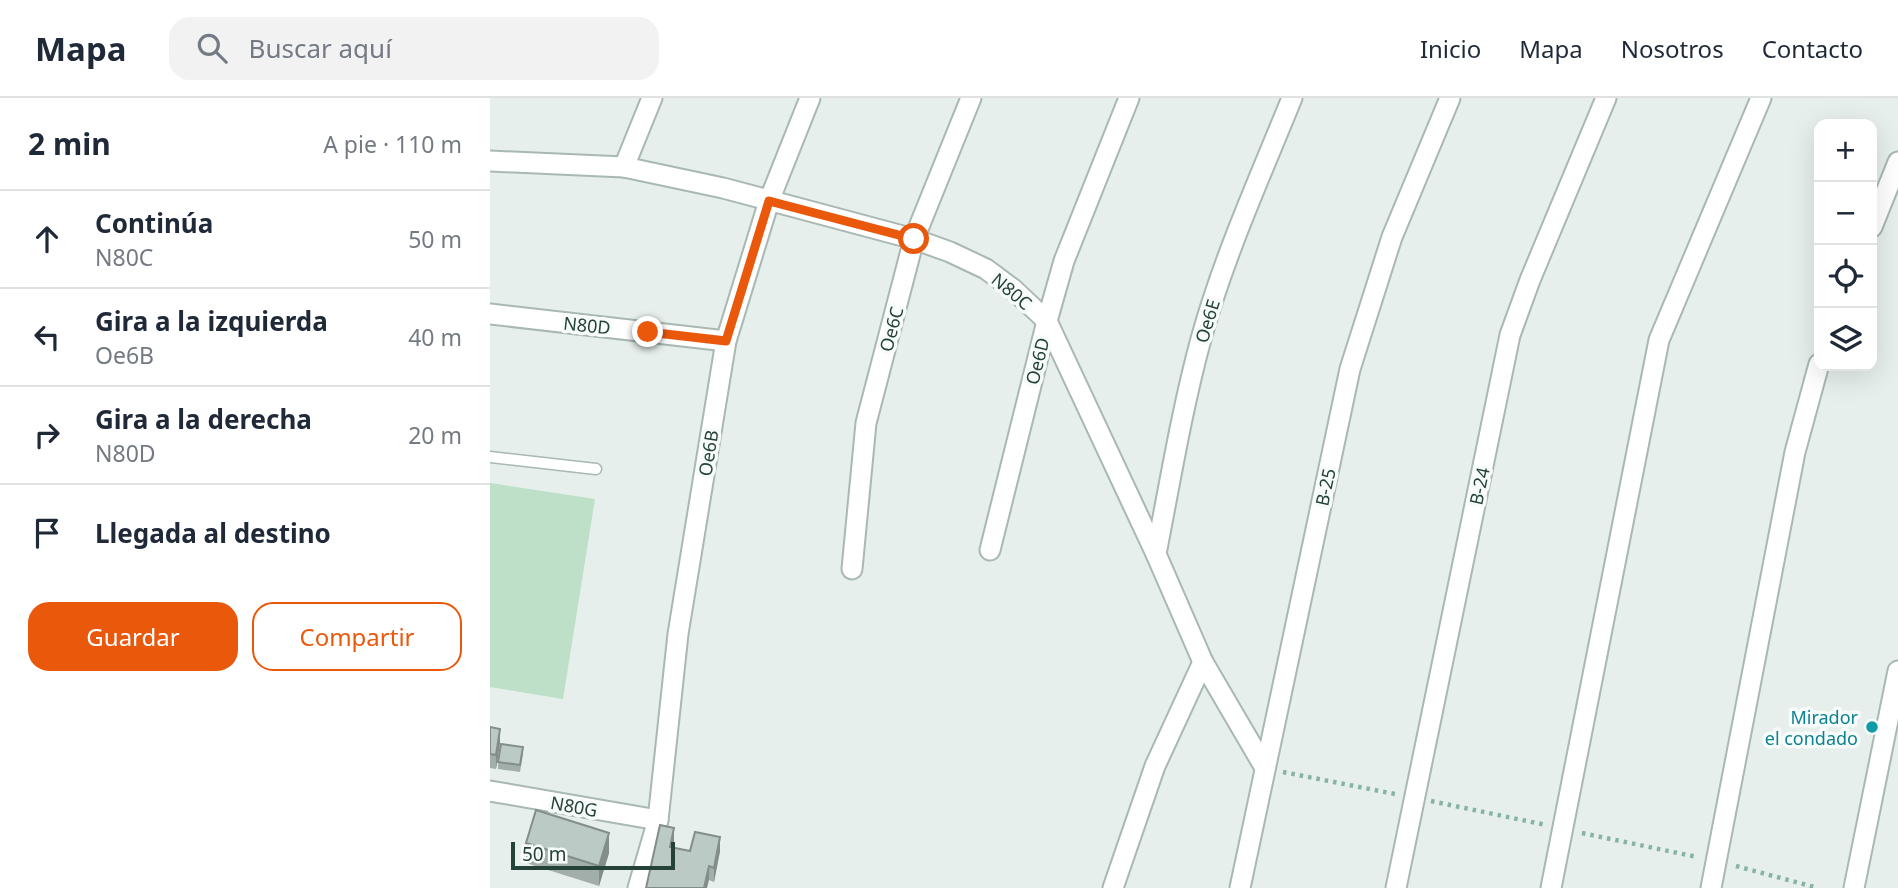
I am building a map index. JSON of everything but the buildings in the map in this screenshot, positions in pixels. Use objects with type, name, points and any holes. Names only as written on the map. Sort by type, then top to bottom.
[{"type":"street","points":[[624,167],[652,98]]},
{"type":"street","name":"Oe6B","points":[[638,888],[657,820],[678,634],[726,341],[769,201],[810,98]]},
{"type":"street","name":"Oe6C","points":[[852,569],[866,423],[914,239],[971,98]]},
{"type":"street","name":"Oe6D","points":[[990,550],[1047,321],[1073,236],[1129,98]]},
{"type":"street","name":"Oe6E","points":[[1156,554],[1201,338],[1235,238],[1292,98]]},
{"type":"street","name":"B-25","points":[[1240,888],[1350,369],[1392,237],[1450,98]]},
{"type":"street","name":"B-24","points":[[1396,888],[1510,335],[1530,280],[1606,98]]},
{"type":"street","points":[[1551,888],[1659,340],[1761,98]]},
{"type":"street","name":"N80C","points":[[490,161],[624,167],[711,185],[914,239],[986,269],[1013,289],[1047,321],[1156,554],[1203,662],[1265,768]]},
{"type":"street","points":[[1877,214],[1898,162]]},
{"type":"street","name":"N80D","points":[[490,314],[726,341]]},
{"type":"street","points":[[1711,888],[1795,452],[1817,371]]},
{"type":"street","points":[[1113,888],[1155,766],[1203,662]]},
{"type":"street","points":[[1854,888],[1898,671]]},
{"type":"street","name":"N80G","points":[[490,791],[657,820]]},
{"type":"lane","points":[[490,457],[596,469]]},
{"type":"green space","points":[[490,483],[595,499],[563,699],[490,687]]},
{"type":"place","name":"Mirador el condado","points":[[1872,727]]},
{"type":"route","points":[[648,332],[726,341],[769,201],[914,239]]}]
